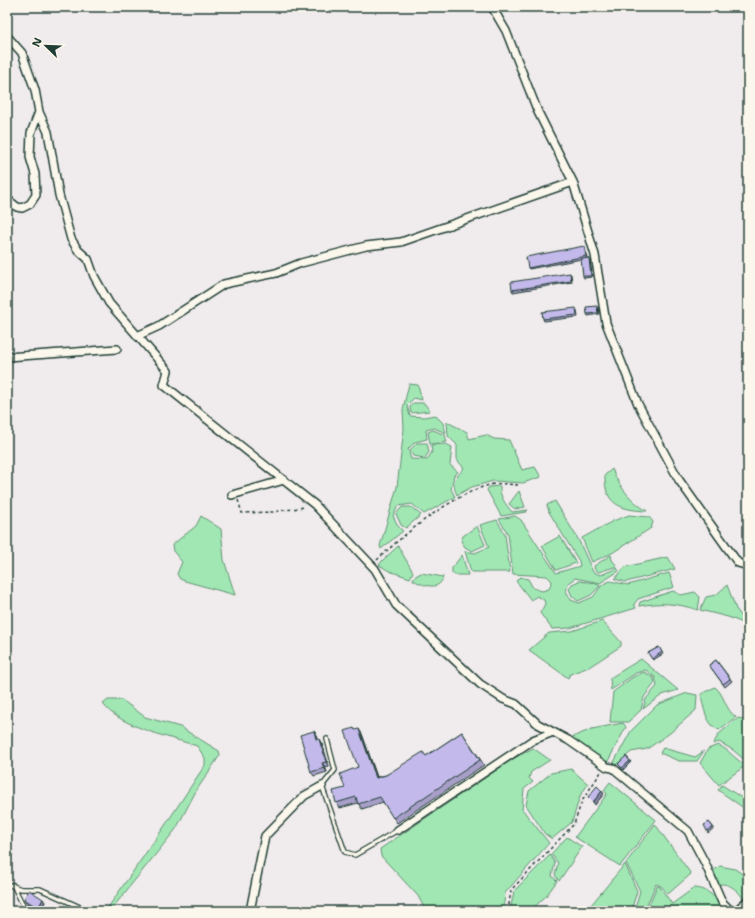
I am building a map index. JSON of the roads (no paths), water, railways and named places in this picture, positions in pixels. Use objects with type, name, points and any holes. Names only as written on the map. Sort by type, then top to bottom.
[{"type":"street","points":[[492,7],[506,30],[538,112],[573,182],[595,255],[606,323],[638,404],[679,480],[738,563],[748,566]]},
{"type":"street","points":[[7,36],[22,53],[35,90],[39,112],[48,132],[59,195],[71,238],[78,250],[88,259],[94,276],[109,303],[168,371],[164,385],[315,505],[372,565],[396,605],[480,684],[503,699],[516,704],[538,724],[568,740],[607,767],[613,768],[688,831],[705,863],[722,902],[730,911]]},
{"type":"street","points":[[7,198],[17,207],[22,208],[30,204],[36,195],[35,174],[30,157],[31,134],[39,112]]},
{"type":"street","points":[[137,336],[159,326],[224,284],[276,273],[301,263],[366,246],[401,242],[573,182]]},
{"type":"street","points":[[7,358],[117,349]]},
{"type":"street","points":[[234,495],[284,480]]},
{"type":"street","points":[[398,830],[533,740],[553,732]]},
{"type":"street","points":[[250,911],[265,836],[304,796],[322,786]]},
{"type":"street","points":[[736,911],[748,900]]},
{"type":"lane","points":[[327,739],[335,770],[322,786],[345,852],[355,855],[398,830]]},
{"type":"lane","points":[[7,884],[21,888],[40,889],[82,908]]},
{"type":"lane","points":[[13,885],[23,905],[33,911]]}]
